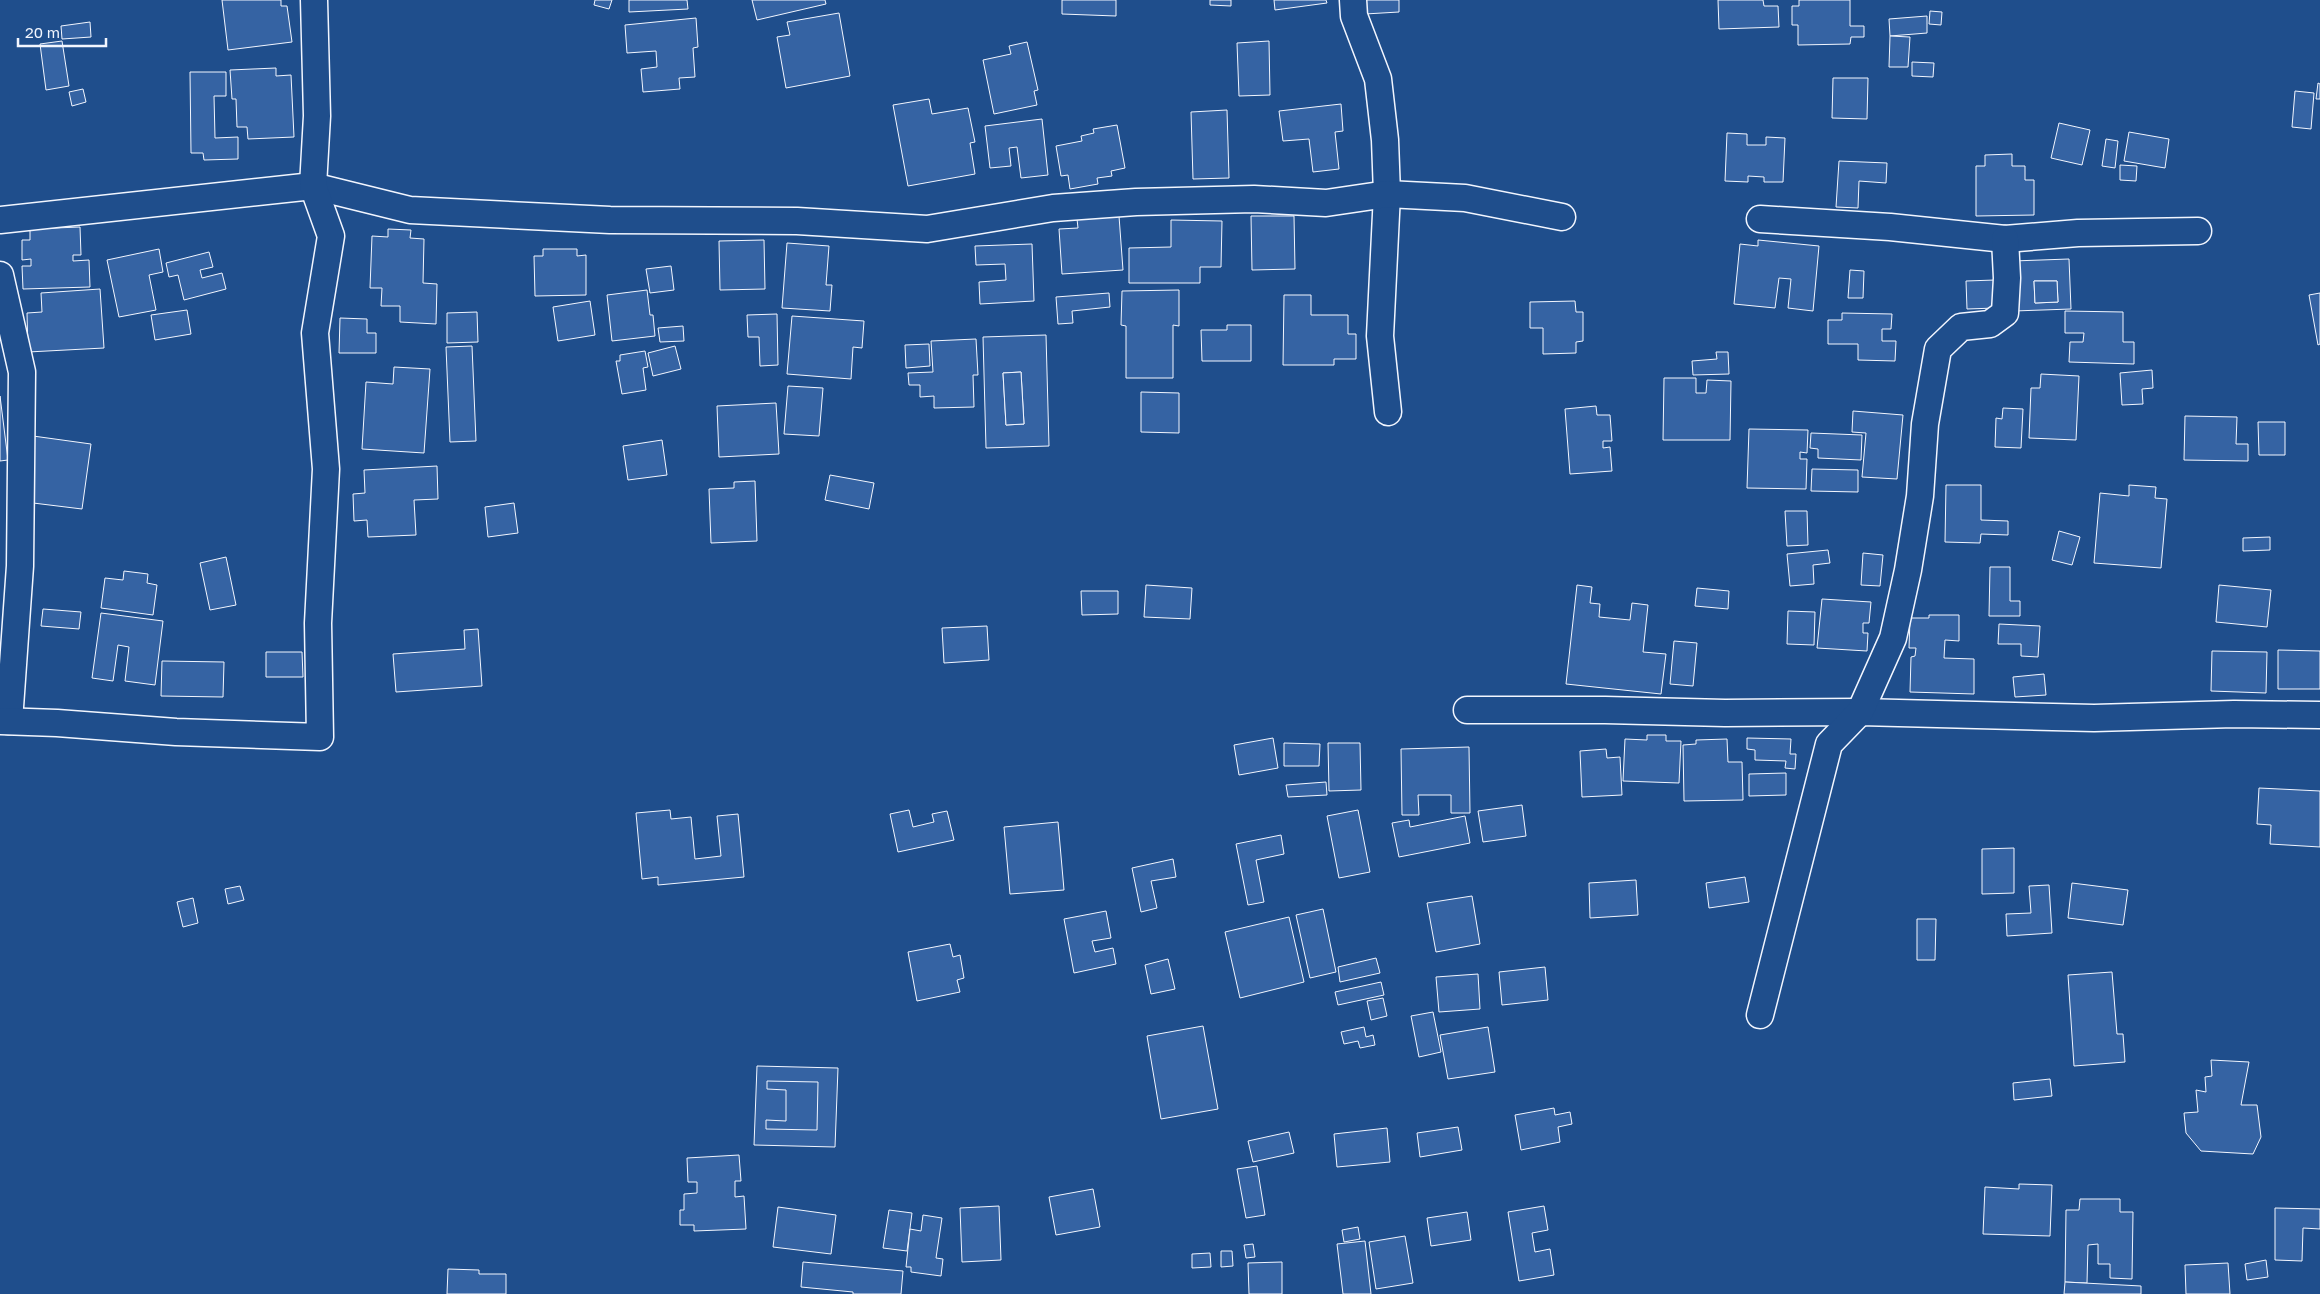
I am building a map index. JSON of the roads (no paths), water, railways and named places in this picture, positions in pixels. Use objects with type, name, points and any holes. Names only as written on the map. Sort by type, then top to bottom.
[{"type":"street","points":[[0,275],[22,372],[20,566],[4,721],[176,732],[320,737],[318,623],[326,469],[315,333],[331,236],[313,186],[316,116],[314,0]]},
{"type":"street","points":[[1353,0],[1354,16],[1378,79],[1385,140],[1387,194],[1380,336],[1388,412]]},
{"type":"street","points":[[0,220],[313,186],[410,210],[610,220],[797,221],[927,229],[1062,207],[1136,202],[1254,199],[1326,203],[1387,194],[1465,198],[1562,218]]},
{"type":"street","points":[[1760,219],[1890,227],[2005,239],[2078,233],[2198,231]]},
{"type":"street","points":[[1760,1015],[1829,744],[1860,712],[1893,638],[1908,570],[1920,496],[1925,424],[1938,349],[1960,327],[1990,324],[2004,313],[2007,278],[2005,239]]},
{"type":"street","points":[[1467,710],[1725,713],[1860,712],[2094,718],[2234,714],[2320,715]]}]
